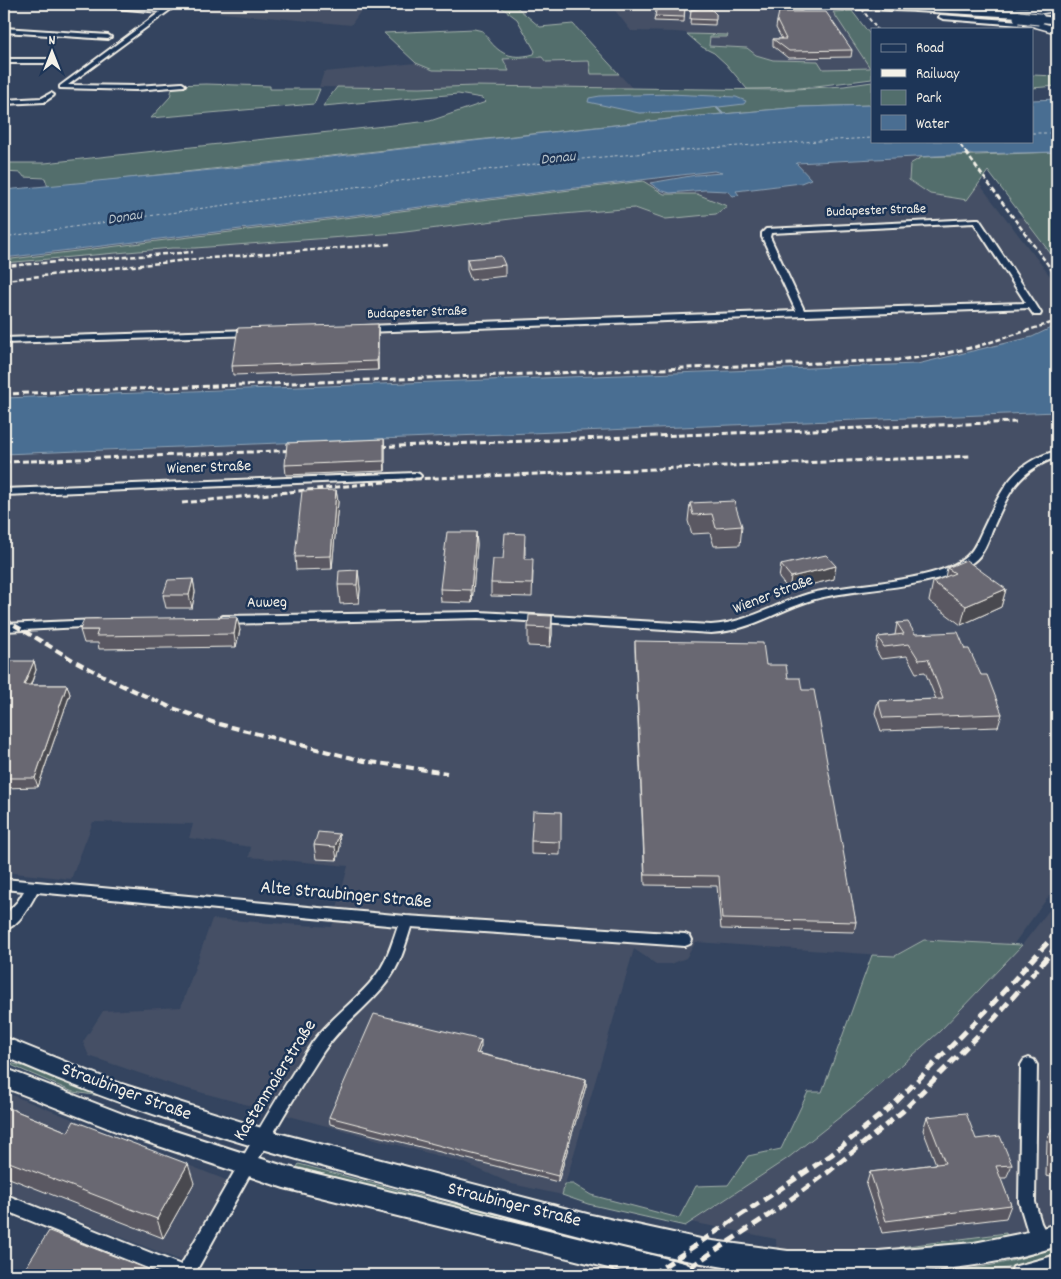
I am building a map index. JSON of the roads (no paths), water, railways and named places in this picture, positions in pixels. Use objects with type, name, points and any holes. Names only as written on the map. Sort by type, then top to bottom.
[{"type":"highway","points":[[919,11],[1057,19]]},
{"type":"main road","points":[[730,4],[1038,17],[1057,8]]},
{"type":"main road","points":[[789,4],[919,11]]},
{"type":"main road","points":[[887,11],[1010,8],[1057,4]]},
{"type":"main road","points":[[1010,8],[1038,17],[1057,30]]},
{"type":"main road","name":"Straubinger Straße","points":[[4,1046],[97,1086],[142,1102],[314,1155],[659,1242],[821,1272],[870,1264],[967,1256],[1050,1238]]},
{"type":"main road","name":"Straubinger Straße","points":[[4,1077],[110,1120],[248,1166],[304,1182],[684,1275]]},
{"type":"main road","points":[[1022,1275],[1057,1267]]},
{"type":"street","points":[[74,4],[167,11]]},
{"type":"street","points":[[176,4],[62,87],[136,88],[182,85]]},
{"type":"street","points":[[4,30],[108,37]]},
{"type":"street","points":[[4,60],[48,61]]},
{"type":"street","points":[[4,102],[44,100],[51,95]]},
{"type":"street","name":"Budapester Straße","points":[[801,313],[766,236],[766,233],[769,231],[976,221],[1037,313]]},
{"type":"street","name":"Budapester Straße","points":[[354,329],[1032,305]]},
{"type":"street","points":[[4,341],[256,333]]},
{"type":"street","name":"Wiener Straße","points":[[470,615],[724,629],[751,623],[782,607],[827,592],[933,576],[969,560],[980,547],[1009,483],[1017,474],[1038,461],[1057,454]]},
{"type":"street","name":"Wiener Straße","points":[[4,492],[416,476]]},
{"type":"street","name":"Auweg","points":[[215,620],[470,615]]},
{"type":"street","points":[[4,628],[107,624]]},
{"type":"street","name":"Alte Straubinger Straße","points":[[4,884],[406,921],[685,940]]},
{"type":"street","points":[[4,925],[23,905],[34,887]]},
{"type":"street","name":"Kastenmaierstraße","points":[[185,1274],[326,1034],[372,990],[384,975],[393,957],[406,921]]},
{"type":"street","name":"Straubinger Straße","points":[[1029,1065],[1027,1202],[1034,1226],[1050,1238]]},
{"type":"street","points":[[4,1202],[185,1274]]},
{"type":"water","points":[[670,94],[736,97],[746,101],[744,104],[677,112],[639,113],[588,102],[589,98],[600,96]]},
{"type":"water","name":"Donau","points":[[1057,99],[1057,152],[796,163],[811,179],[801,183],[736,191],[739,195],[733,196],[727,191],[705,190],[670,193],[660,190],[650,183],[696,175],[722,173],[714,171],[4,258],[4,190],[232,168],[678,118],[801,107],[871,105],[871,142],[1034,142],[1034,100]]},
{"type":"water","points":[[1057,325],[1057,412],[4,454],[4,398],[917,364],[1032,337]]},
{"type":"waterway","points":[[717,108],[723,114]]},
{"type":"railway","points":[[858,4],[876,28]]},
{"type":"railway","points":[[958,142],[967,154]]},
{"type":"railway","points":[[966,153],[1057,277]]},
{"type":"railway","points":[[4,280],[197,259],[391,244]]},
{"type":"railway","points":[[4,266],[193,252]]},
{"type":"railway","points":[[975,347],[1051,323]]},
{"type":"railway","points":[[4,394],[898,360],[937,355],[980,346]]},
{"type":"railway","points":[[372,447],[1016,422]]},
{"type":"railway","points":[[4,462],[299,450]]},
{"type":"railway","points":[[182,503],[414,479],[970,456]]},
{"type":"railway","points":[[4,619],[73,660],[121,685],[170,707],[215,723],[364,761],[447,773]]},
{"type":"railway","points":[[651,1275],[831,1155],[893,1105],[986,1011],[1057,932]]},
{"type":"railway","points":[[678,1275],[769,1215],[827,1173],[903,1111],[994,1019],[1057,946]]}]
